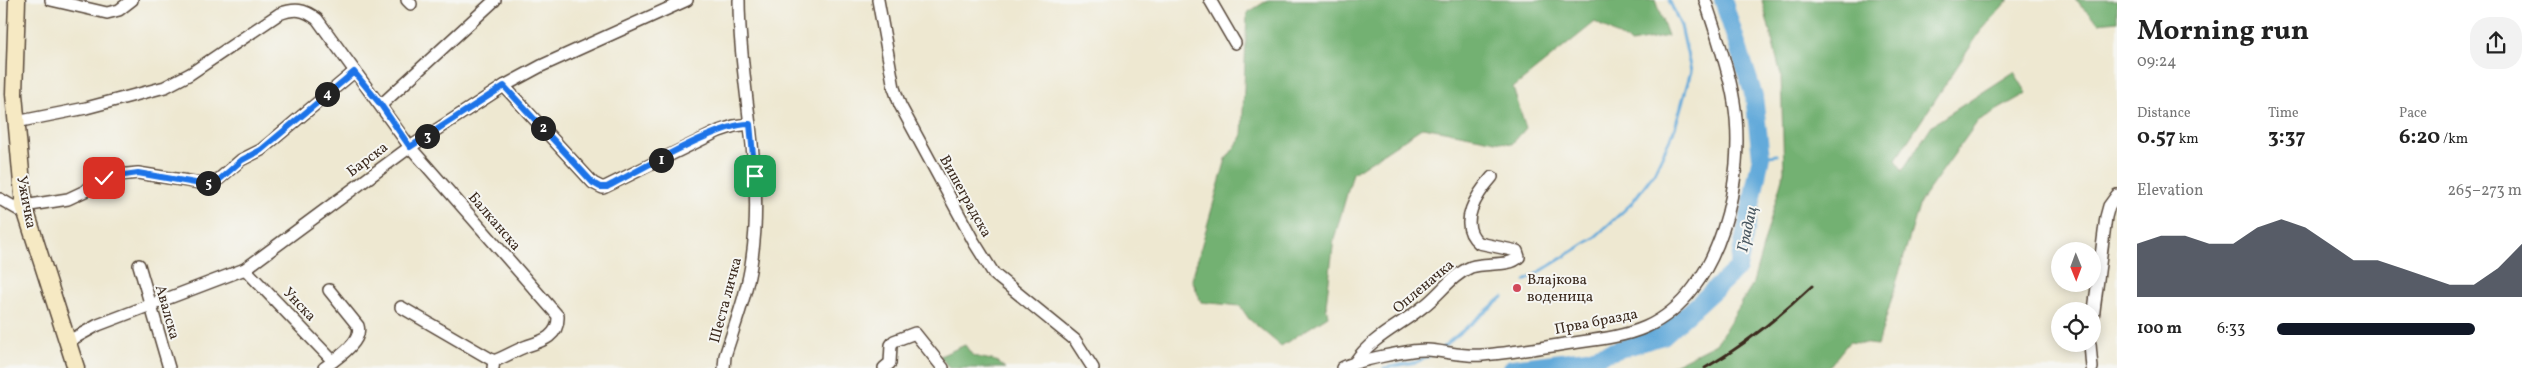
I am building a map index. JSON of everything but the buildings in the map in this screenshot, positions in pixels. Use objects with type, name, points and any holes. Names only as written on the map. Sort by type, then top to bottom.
[{"type":"main road","name":"Ужичка","points":[[17,0],[14,76],[16,122],[25,210],[76,368]]},
{"type":"street","points":[[51,0],[107,13],[119,10],[132,0]]},
{"type":"street","points":[[381,105],[495,0]]},
{"type":"street","name":"Барска","points":[[67,342],[98,325],[245,269],[410,147],[504,86],[541,66],[687,0]]},
{"type":"street","name":"Шеста личка","points":[[724,368],[725,356],[749,279],[753,256],[755,176],[739,28],[739,0]]},
{"type":"street","name":"Вишеградска","points":[[878,0],[894,88],[900,105],[974,242],[994,274],[1075,340],[1093,368]]},
{"type":"street","points":[[1210,0],[1235,42]]},
{"type":"street","name":"Прва бразда","points":[[1342,368],[1355,362],[1430,350],[1481,362],[1612,336],[1647,327],[1677,307],[1702,277],[1723,233],[1738,149],[1734,101],[1705,0]]},
{"type":"street","name":"Балканска","points":[[16,122],[86,108],[165,87],[190,74],[279,14],[294,10],[307,12],[318,19],[354,72],[381,105],[410,147],[558,316],[556,329],[551,336],[494,364]]},
{"type":"street","points":[[0,199],[25,210],[68,199],[85,191],[94,182],[117,175],[138,173],[201,184],[219,180],[242,160],[261,150],[354,72]]},
{"type":"street","points":[[504,86],[593,183],[603,188],[719,131],[742,124],[750,124]]},
{"type":"street","name":"Опленачка","points":[[1355,362],[1361,354],[1383,335],[1425,305],[1466,270],[1481,263],[1508,263],[1519,257],[1517,251],[1479,242],[1471,230],[1472,206],[1492,177]]},
{"type":"street","points":[[2095,302],[2106,217],[2109,206],[2117,195]]},
{"type":"street","name":"Авалска","points":[[139,265],[169,368]]},
{"type":"street","name":"Унска","points":[[245,269],[329,364]]},
{"type":"street","points":[[329,290],[358,326],[360,332],[356,340],[329,364]]},
{"type":"street","points":[[401,307],[494,364]]},
{"type":"street","points":[[884,368],[890,363],[891,345],[894,341],[915,333],[943,368]]},
{"type":"street","points":[[1383,335],[1392,356]]},
{"type":"street","points":[[2091,352],[2092,368]]},
{"type":"green space","points":[[1268,0],[1655,0],[1668,36],[1631,43],[1595,22],[1513,88],[1526,128],[1512,144],[1423,127],[1353,173],[1334,239],[1326,305],[1328,316],[1281,346],[1249,319],[1240,306],[1201,302],[1192,279],[1226,159],[1242,137],[1247,13]]},
{"type":"green space","points":[[1762,0],[2009,0],[1980,32],[1896,159],[1902,171],[1932,125],[2014,72],[2027,93],[1978,121],[1920,202],[1878,345],[1849,342],[1828,368],[1668,368],[1716,344],[1752,286],[1784,171],[1781,75]]},
{"type":"green space","points":[[2074,0],[2117,0],[2117,21],[2099,23]]},
{"type":"green space","points":[[965,345],[973,356],[996,361],[1005,368],[949,368],[940,356]]},
{"type":"waterway","points":[[1525,281],[1594,238],[1631,204],[1654,173],[1675,128],[1691,71],[1681,26],[1669,0]]},
{"type":"waterway","name":"Градац","points":[[1512,368],[1587,359],[1663,336],[1738,268],[1761,157],[1754,96],[1723,0]]},
{"type":"waterway","points":[[1761,157],[1777,155]]},
{"type":"waterway","points":[[1442,348],[1503,297]]},
{"type":"waterway","points":[[1384,368],[1417,362],[1430,355]]},
{"type":"railway","points":[[1705,368],[1761,330],[1812,286]]},
{"type":"place","name":"Влајкова воденица","points":[[1517,288]]},
{"type":"route","points":[[104,178],[138,173],[201,184],[219,180],[242,160],[261,150],[354,72],[381,105],[410,147],[504,86],[593,183],[600,187],[607,187],[719,131],[742,124],[750,124],[755,176]]}]
